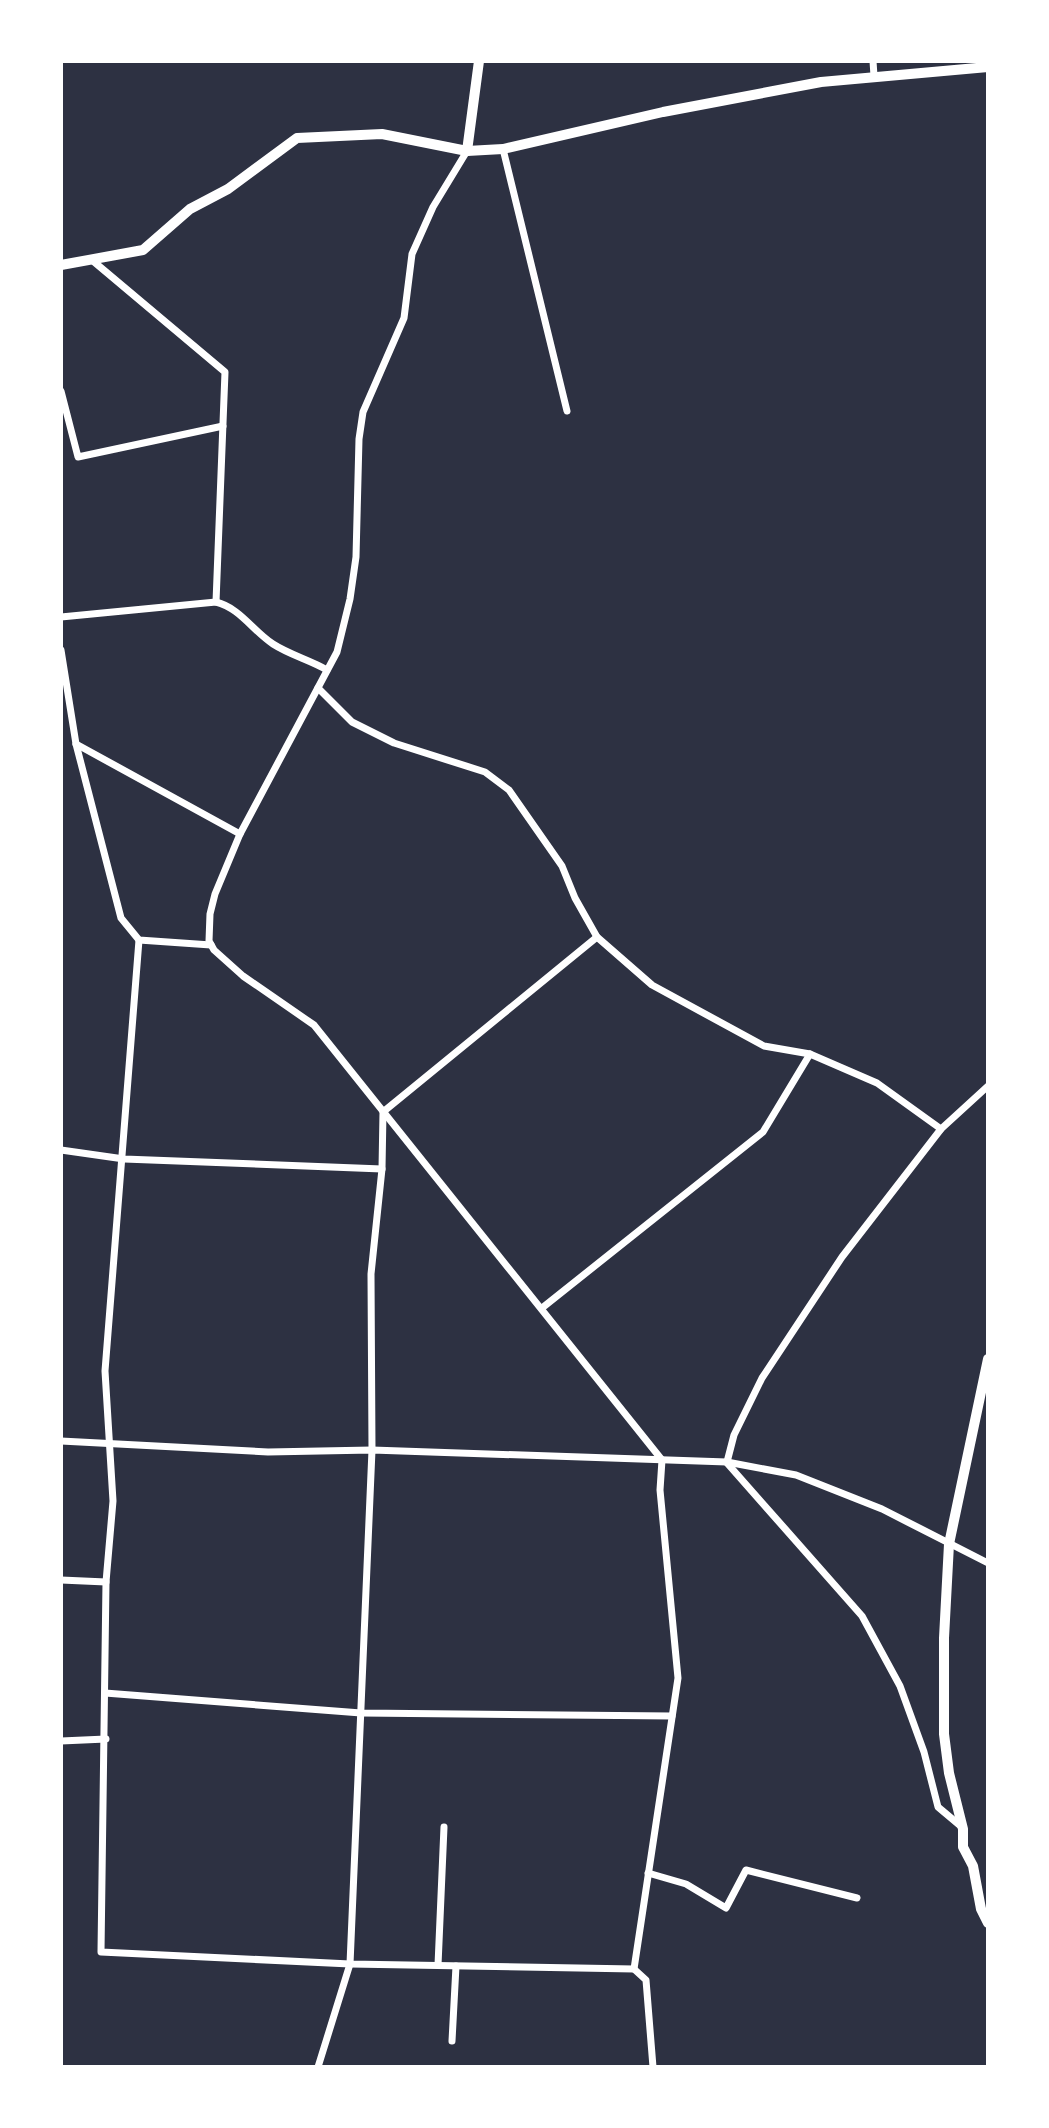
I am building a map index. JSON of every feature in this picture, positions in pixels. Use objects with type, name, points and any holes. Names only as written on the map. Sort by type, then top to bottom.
[{"type":"street","points":[[211,945],[210,914],[240,834],[272,769],[318,688],[344,627],[355,568],[359,439],[363,412],[404,318],[412,254],[433,208],[467,151],[479,61]]},
{"type":"street","points":[[873,61],[874,76]]},
{"type":"street","points":[[61,265],[143,250],[190,209],[228,189],[297,138],[382,134],[467,151],[503,149],[739,97],[874,76],[988,67]]},
{"type":"street","points":[[503,149],[567,411]]},
{"type":"street","points":[[93,261],[226,372],[216,602]]},
{"type":"street","points":[[61,391],[78,457],[223,426]]},
{"type":"street","points":[[61,617],[216,602],[233,609],[269,642],[288,654],[327,670]]},
{"type":"street","points":[[61,650],[76,744],[112,890],[121,918],[139,940],[124,1159],[105,1371],[113,1501],[106,1582],[106,1740],[101,1848],[101,1952],[350,1964],[634,1969],[646,1980],[653,2067]]},
{"type":"street","points":[[318,688],[352,722],[394,743],[485,772],[509,790],[562,866],[575,898],[597,937],[652,985],[764,1046],[810,1054],[877,1083],[942,1129]]},
{"type":"street","points":[[76,744],[240,834]]},
{"type":"street","points":[[318,2067],[350,1964],[372,1450],[371,1274],[382,1169],[383,1112],[597,937]]},
{"type":"street","points":[[139,940],[211,945],[243,976],[314,1025],[662,1460],[660,1490],[678,1678],[634,1969]]},
{"type":"street","points":[[542,1308],[763,1132],[810,1054]]},
{"type":"street","points":[[727,1462],[734,1435],[762,1378],[842,1257],[942,1129],[988,1086]]},
{"type":"street","points":[[61,1150],[124,1159],[382,1169]]},
{"type":"street","points":[[988,1359],[949,1544],[944,1638],[944,1734],[948,1773],[964,1829],[964,1847],[973,1866],[981,1909],[988,1923]]},
{"type":"street","points":[[61,1441],[268,1452],[372,1450],[727,1462],[796,1475],[882,1509],[988,1563]]},
{"type":"street","points":[[727,1462],[862,1616],[900,1686],[923,1752],[938,1807],[964,1829]]},
{"type":"street","points":[[61,1580],[106,1582]]},
{"type":"street","points":[[105,1693],[361,1713],[672,1716]]},
{"type":"street","points":[[61,1741],[106,1740]]},
{"type":"street","points":[[438,1965],[444,1827]]},
{"type":"street","points":[[648,1873],[686,1884],[726,1908],[746,1870],[857,1898]]},
{"type":"street","points":[[452,2041],[456,1966]]}]
